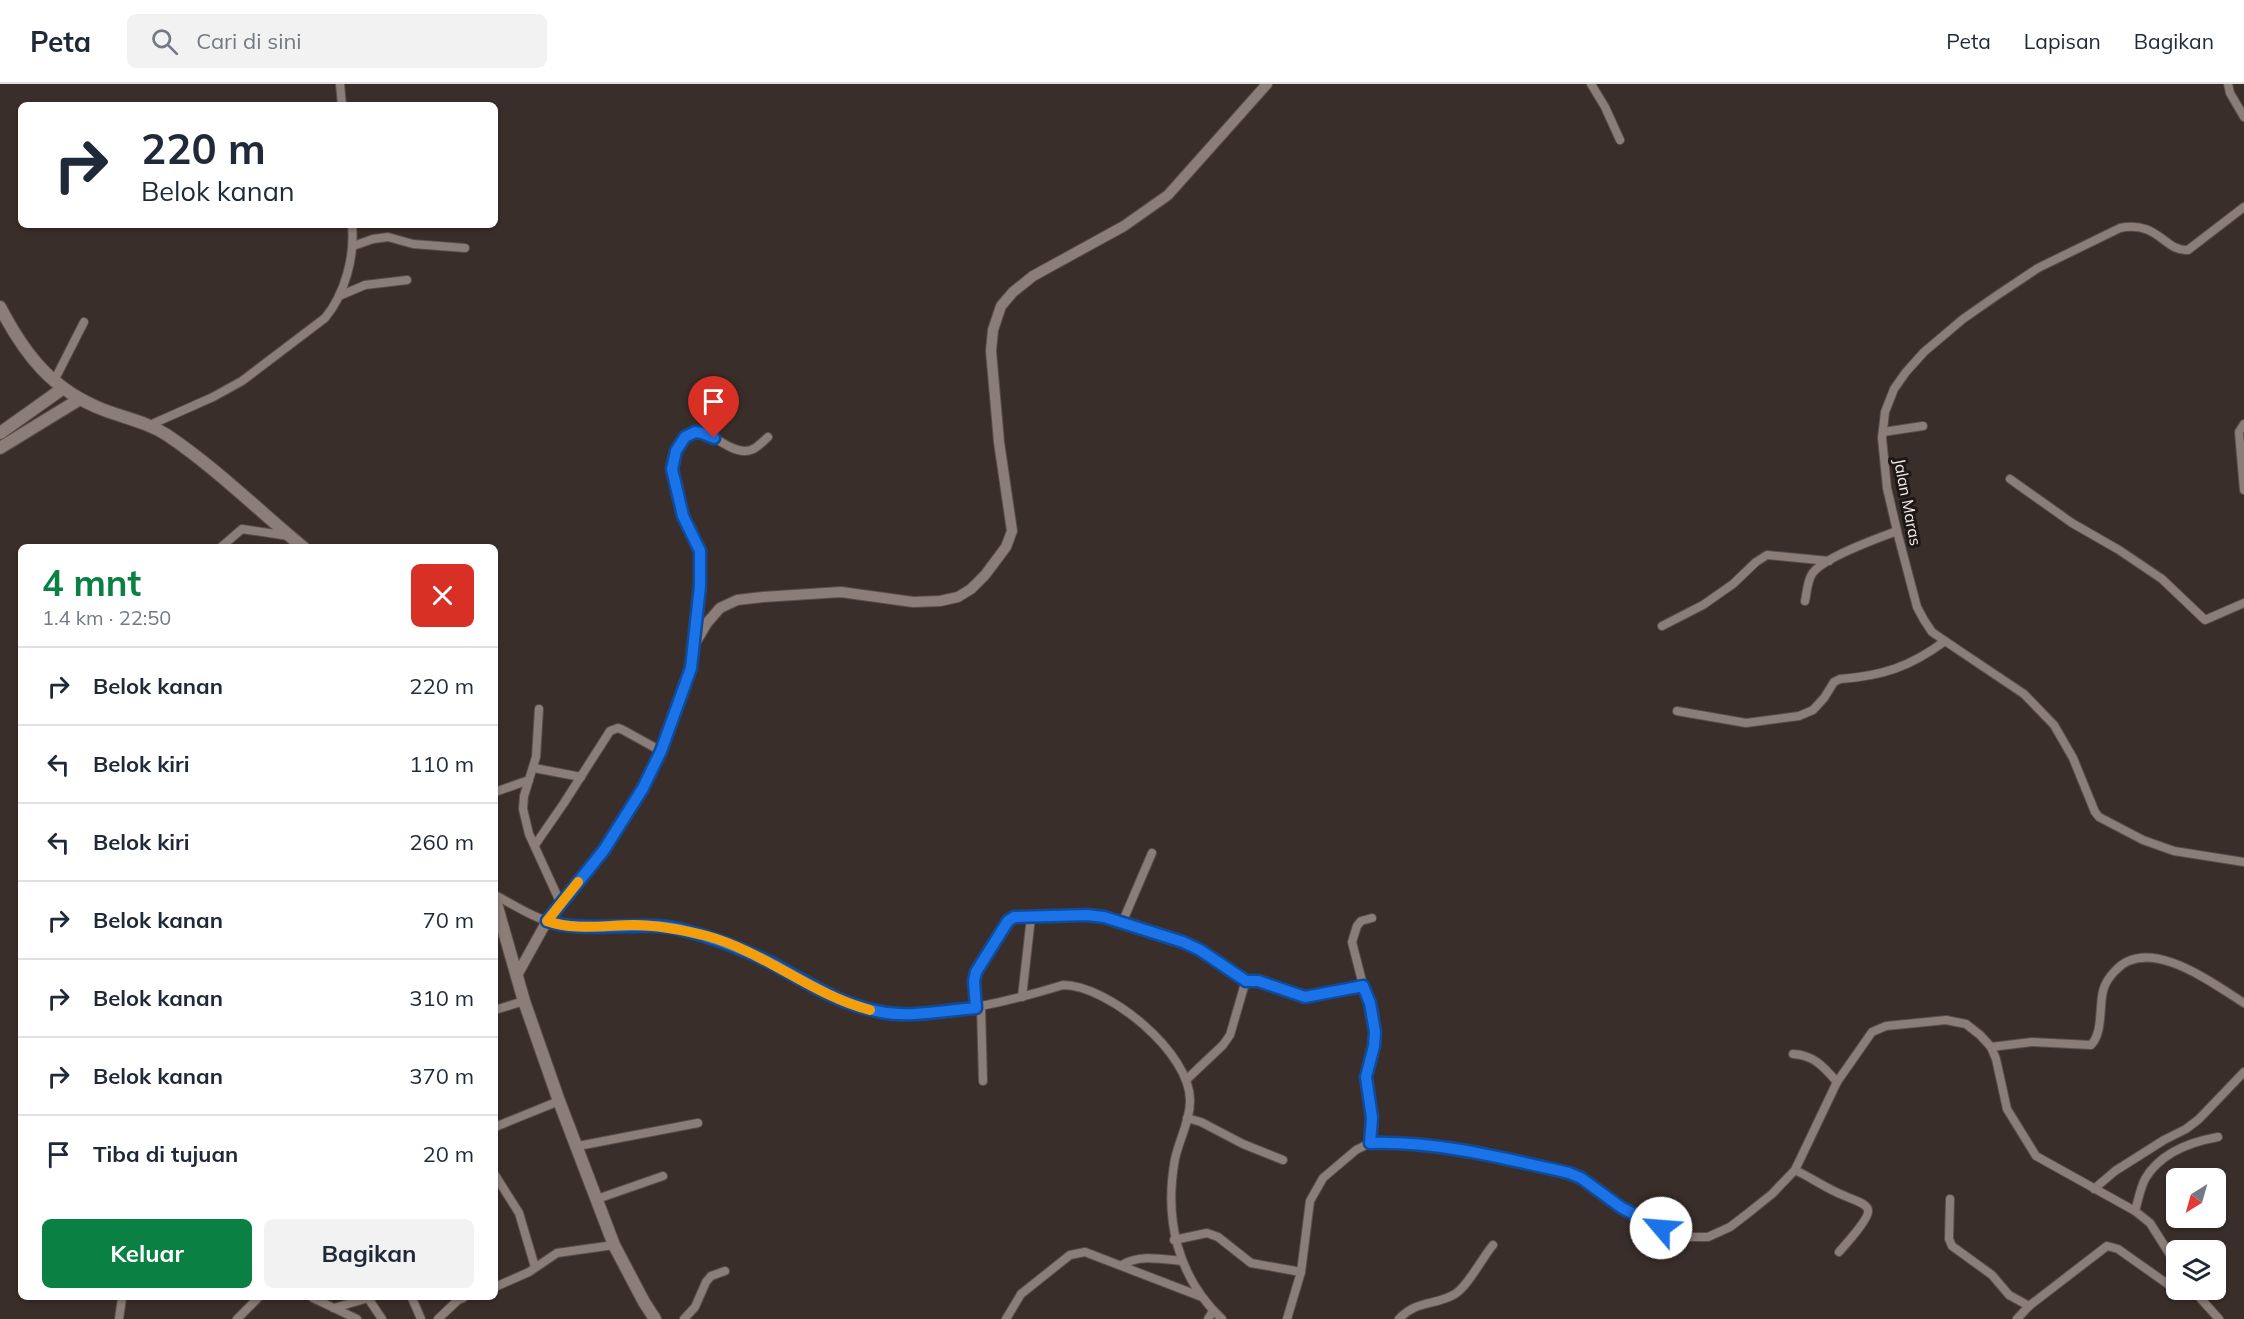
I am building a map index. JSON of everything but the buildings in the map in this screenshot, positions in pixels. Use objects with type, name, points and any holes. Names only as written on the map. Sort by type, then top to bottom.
[{"type":"main road","points":[[0,307],[26,350],[39,367],[58,385],[80,399],[150,425],[212,469],[299,544]]},
{"type":"main road","points":[[0,433],[58,385]]},
{"type":"main road","points":[[0,448],[80,399]]},
{"type":"main road","points":[[498,911],[524,1001],[614,1245],[644,1302],[656,1319]]},
{"type":"street","points":[[340,84],[342,102]]},
{"type":"street","points":[[694,645],[707,622],[720,608],[737,600],[841,592],[913,602],[940,601],[958,597],[971,589],[1006,547],[1012,531],[999,442],[991,351],[993,330],[1002,306],[1013,292],[1033,276],[1124,226],[1168,195],[1267,84]]},
{"type":"street","points":[[1591,84],[1605,107],[1620,140]]},
{"type":"street","points":[[2228,84],[2230,93],[2244,117]]},
{"type":"street","name":"Jalan Maras","points":[[2243,211],[2188,250],[2178,249],[2150,229],[2128,226],[2038,268],[1963,319],[1924,352],[1894,389],[1887,406],[1883,432],[1884,469],[1897,531],[1917,607],[1932,632],[2024,694],[2054,725],[2073,758],[2095,812],[2105,821],[2143,840],[2174,851],[2244,862]]},
{"type":"street","points":[[150,425],[213,397],[242,381],[319,324],[333,309],[339,296],[354,246],[352,228]]},
{"type":"street","points":[[354,246],[373,239],[388,237],[413,244],[465,248]]},
{"type":"street","points":[[339,296],[365,285],[407,280]]},
{"type":"street","points":[[58,385],[84,322]]},
{"type":"street","points":[[2244,424],[2239,432],[2244,490]]},
{"type":"street","points":[[1883,432],[1923,426]]},
{"type":"street","points":[[516,977],[547,921],[604,850],[643,788],[661,751],[691,668],[701,571],[700,551],[683,516],[678,499],[672,469],[676,451],[685,437],[695,432],[745,451],[759,446],[768,437]]},
{"type":"street","points":[[2010,479],[2072,523],[2119,550],[2162,579],[2205,620],[2244,603]]},
{"type":"street","points":[[225,544],[242,530],[290,536]]},
{"type":"street","points":[[1805,602],[1811,574],[1829,561],[1863,544],[1897,531]]},
{"type":"street","points":[[1662,626],[1703,605],[1733,584],[1756,562],[1767,555],[1829,561]]},
{"type":"street","points":[[1677,711],[1746,723],[1799,716],[1813,710],[1834,682],[1840,679],[1878,675],[1896,669],[1923,657],[1945,641]]},
{"type":"street","points":[[539,709],[534,768],[523,809],[525,822],[561,904]]},
{"type":"street","points":[[535,845],[613,729],[623,730],[661,751]]},
{"type":"street","points":[[534,768],[581,777]]},
{"type":"street","points":[[498,791],[529,780]]},
{"type":"street","points":[[1122,923],[1152,853]]},
{"type":"street","points":[[498,896],[547,921],[567,926],[636,925],[676,928],[710,937],[776,966],[846,1003],[883,1013],[912,1014],[979,1007],[1063,985],[1074,985],[1104,998],[1133,1016],[1161,1043],[1175,1060],[1186,1080],[1191,1100],[1176,1159],[1171,1192],[1174,1240],[1181,1260],[1211,1315],[1222,1319]]},
{"type":"street","points":[[983,1081],[979,1007],[974,981],[976,972],[1008,921],[1014,917],[1096,915],[1183,942],[1200,950],[1246,981],[1258,981],[1305,997],[1363,986]]},
{"type":"street","points":[[1022,997],[1031,917]]},
{"type":"street","points":[[1370,1143],[1372,1118],[1366,1077],[1375,1032],[1372,1010],[1363,986],[1352,942],[1361,921],[1372,918]]},
{"type":"street","points":[[1991,1047],[2032,1042],[2091,1045],[2097,1034],[2100,1004],[2106,982],[2125,962],[2135,957],[2166,961],[2204,978],[2244,1002]]},
{"type":"street","points":[[1186,1080],[1223,1046],[1230,1035],[1246,981]]},
{"type":"street","points":[[498,1009],[524,1001]]},
{"type":"street","points":[[1287,1319],[1301,1272],[1310,1201],[1315,1190],[1323,1178],[1345,1159],[1370,1143],[1390,1142],[1445,1147],[1569,1173],[1581,1178],[1622,1208],[1681,1237],[1708,1237],[1730,1227],[1772,1194],[1795,1170],[1837,1082],[1870,1034],[1879,1027],[1946,1020],[1966,1024],[1991,1047],[1996,1059],[2007,1109],[2029,1147],[2042,1161],[2135,1211],[2150,1223],[2166,1248]]},
{"type":"street","points":[[1792,1054],[1805,1054],[1813,1058],[1837,1082]]},
{"type":"street","points":[[2094,1189],[2115,1171],[2164,1140],[2186,1130],[2244,1072]]},
{"type":"street","points":[[498,1126],[559,1101]]},
{"type":"street","points":[[1187,1118],[1201,1122],[1243,1144],[1283,1160]]},
{"type":"street","points":[[578,1146],[698,1123]]},
{"type":"street","points":[[2135,1211],[2144,1180],[2155,1167],[2184,1146],[2195,1141],[2218,1137]]},
{"type":"street","points":[[1795,1170],[1868,1209],[1865,1221],[1839,1252]]},
{"type":"street","points":[[597,1199],[663,1176]]},
{"type":"street","points":[[498,1180],[519,1213],[535,1267]]},
{"type":"street","points":[[1950,1199],[1949,1239],[1952,1246],[1992,1275],[2009,1295],[2029,1306]]},
{"type":"street","points":[[1174,1240],[1207,1233],[1218,1237],[1251,1263],[1301,1272]]},
{"type":"street","points":[[498,1286],[529,1272],[546,1258],[566,1250],[614,1245]]},
{"type":"street","points":[[1399,1319],[1410,1308],[1458,1293],[1493,1245]]},
{"type":"street","points":[[2017,1319],[2029,1306],[2107,1246],[2118,1249],[2166,1282]]},
{"type":"street","points":[[1010,1318],[1021,1294],[1070,1255],[1085,1252],[1202,1297]]},
{"type":"street","points":[[1122,1265],[1140,1258],[1181,1260]]},
{"type":"street","points":[[684,1319],[695,1307],[706,1282],[711,1276],[724,1271]]},
{"type":"street","points":[[119,1319],[122,1300]]},
{"type":"street","points":[[237,1319],[256,1300]]},
{"type":"street","points":[[317,1300],[357,1319]]},
{"type":"street","points":[[334,1308],[361,1300]]},
{"type":"street","points":[[369,1300],[382,1319]]},
{"type":"street","points":[[413,1300],[421,1319]]},
{"type":"street","points":[[438,1319],[458,1300]]},
{"type":"street","points":[[2202,1300],[2219,1319]]},
{"type":"slow traffic","points":[[578,882],[547,921],[567,926],[636,925],[676,928],[710,937],[776,966],[846,1003],[870,1010]]},
{"type":"route","points":[[714,438],[695,432],[685,437],[676,451],[672,469],[683,516],[700,551],[700,586],[691,668],[661,751],[643,788],[604,850],[547,921],[567,926],[636,925],[676,928],[710,937],[776,966],[846,1003],[883,1013],[912,1014],[976,1008],[974,978],[976,972],[1008,921],[1014,917],[1096,915],[1104,917],[1183,942],[1200,950],[1246,981],[1258,981],[1305,997],[1363,986],[1370,1003],[1375,1032],[1366,1077],[1372,1118],[1370,1143],[1390,1142],[1445,1147],[1569,1173],[1581,1178],[1622,1208],[1661,1228]]}]
